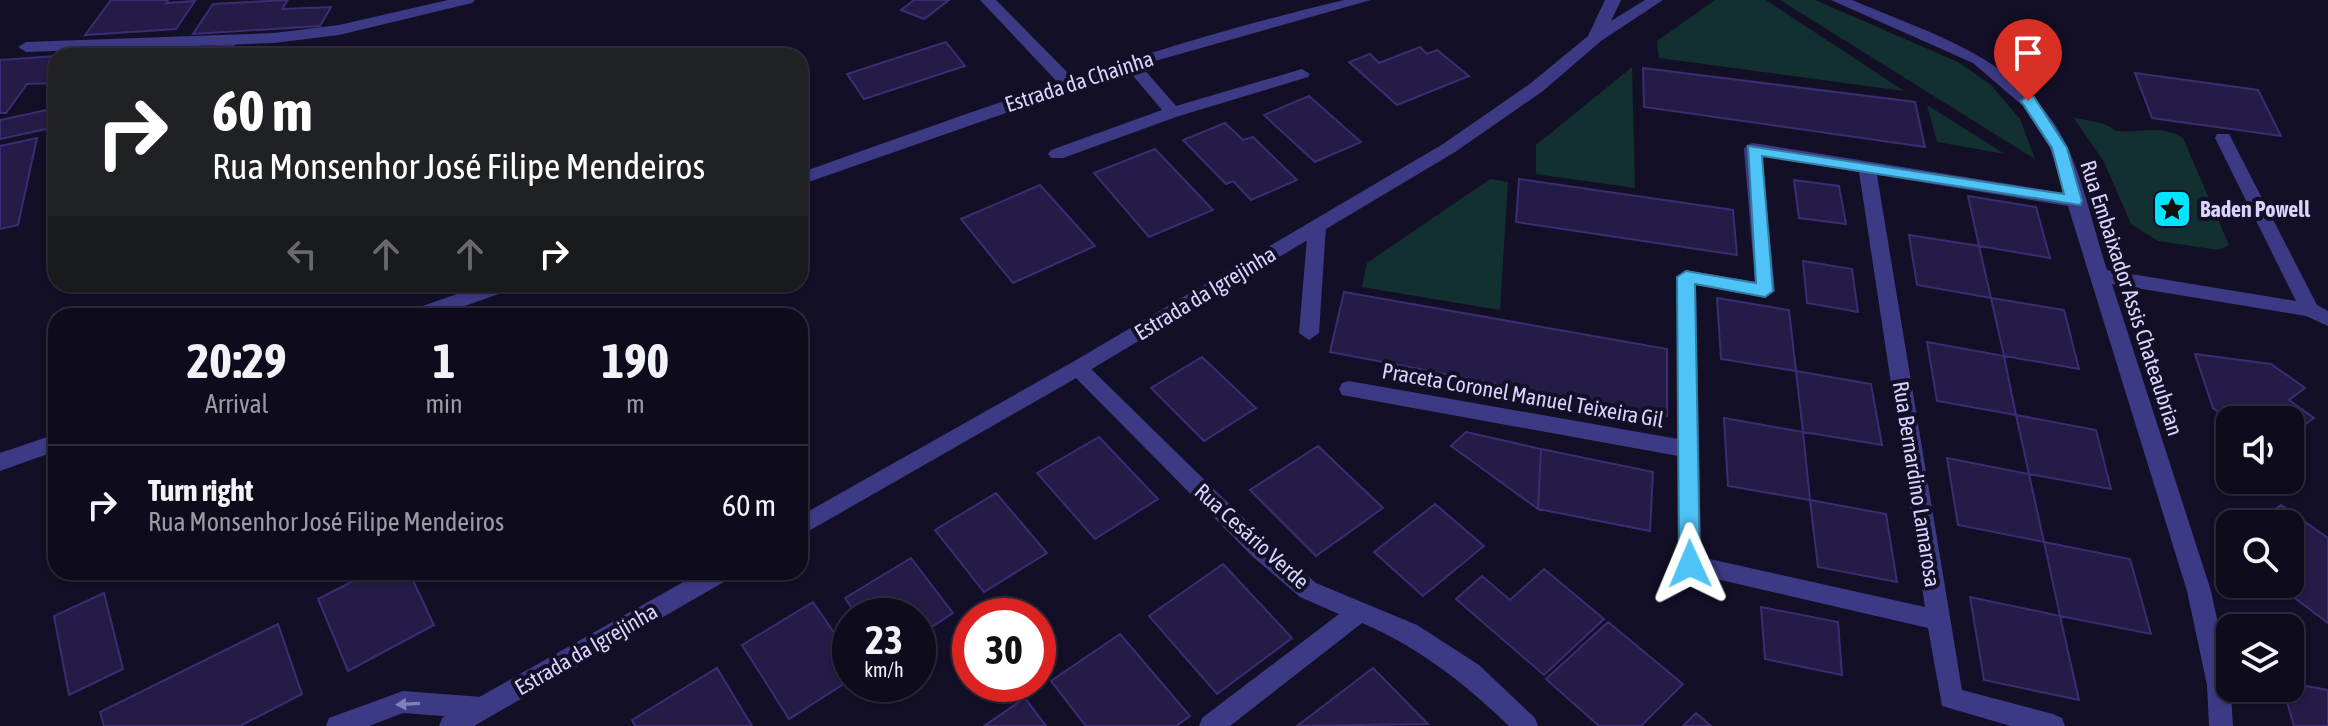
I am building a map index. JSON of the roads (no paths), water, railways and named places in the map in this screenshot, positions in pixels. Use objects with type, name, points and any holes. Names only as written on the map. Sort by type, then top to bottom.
[{"type":"street","points":[[26,47],[274,38],[339,30],[467,0]]},
{"type":"street","points":[[988,0],[1068,83]]},
{"type":"street","name":"Estrada da Chainha","points":[[808,176],[1068,83],[1220,36],[1363,0]]},
{"type":"street","points":[[1595,38],[1613,0]]},
{"type":"street","name":"Estrada da Igrejinha","points":[[808,522],[1078,368],[1449,148],[1537,87],[1595,38],[1655,0]]},
{"type":"street","name":"Rua Embaixador Assis Chateaubrian","points":[[1839,0],[1979,60],[2028,101],[2059,148],[2199,591],[2219,685],[2221,726]]},
{"type":"street","points":[[1131,64],[1173,112]]},
{"type":"street","points":[[1057,154],[1173,112],[1302,74]]},
{"type":"street","points":[[2223,138],[2319,315]]},
{"type":"street","points":[[1939,620],[1690,564],[1686,277],[1765,291],[1753,149],[2074,201]]},
{"type":"street","name":"Rua Bernardino Lamarosa","points":[[1867,167],[1951,698],[2053,726]]},
{"type":"street","points":[[1309,333],[1317,226]]},
{"type":"street","points":[[2101,276],[2319,315]]},
{"type":"street","points":[[438,308],[483,292]]},
{"type":"street","name":"Rua Cesário Verde","points":[[1078,368],[1260,549],[1308,590],[1409,632],[1470,673],[1526,726]]},
{"type":"street","name":"Praceta Coronel Manuel Teixeira Gil","points":[[1349,389],[1688,449]]},
{"type":"street","points":[[0,462],[48,445]]},
{"type":"street","name":"Estrada da Igrejinha","points":[[451,726],[707,580]]},
{"type":"street","points":[[1211,726],[1358,613]]},
{"type":"street","points":[[338,726],[403,702],[482,708]]},
{"type":"place","name":"Baden Powell","points":[[2172,209]]}]
